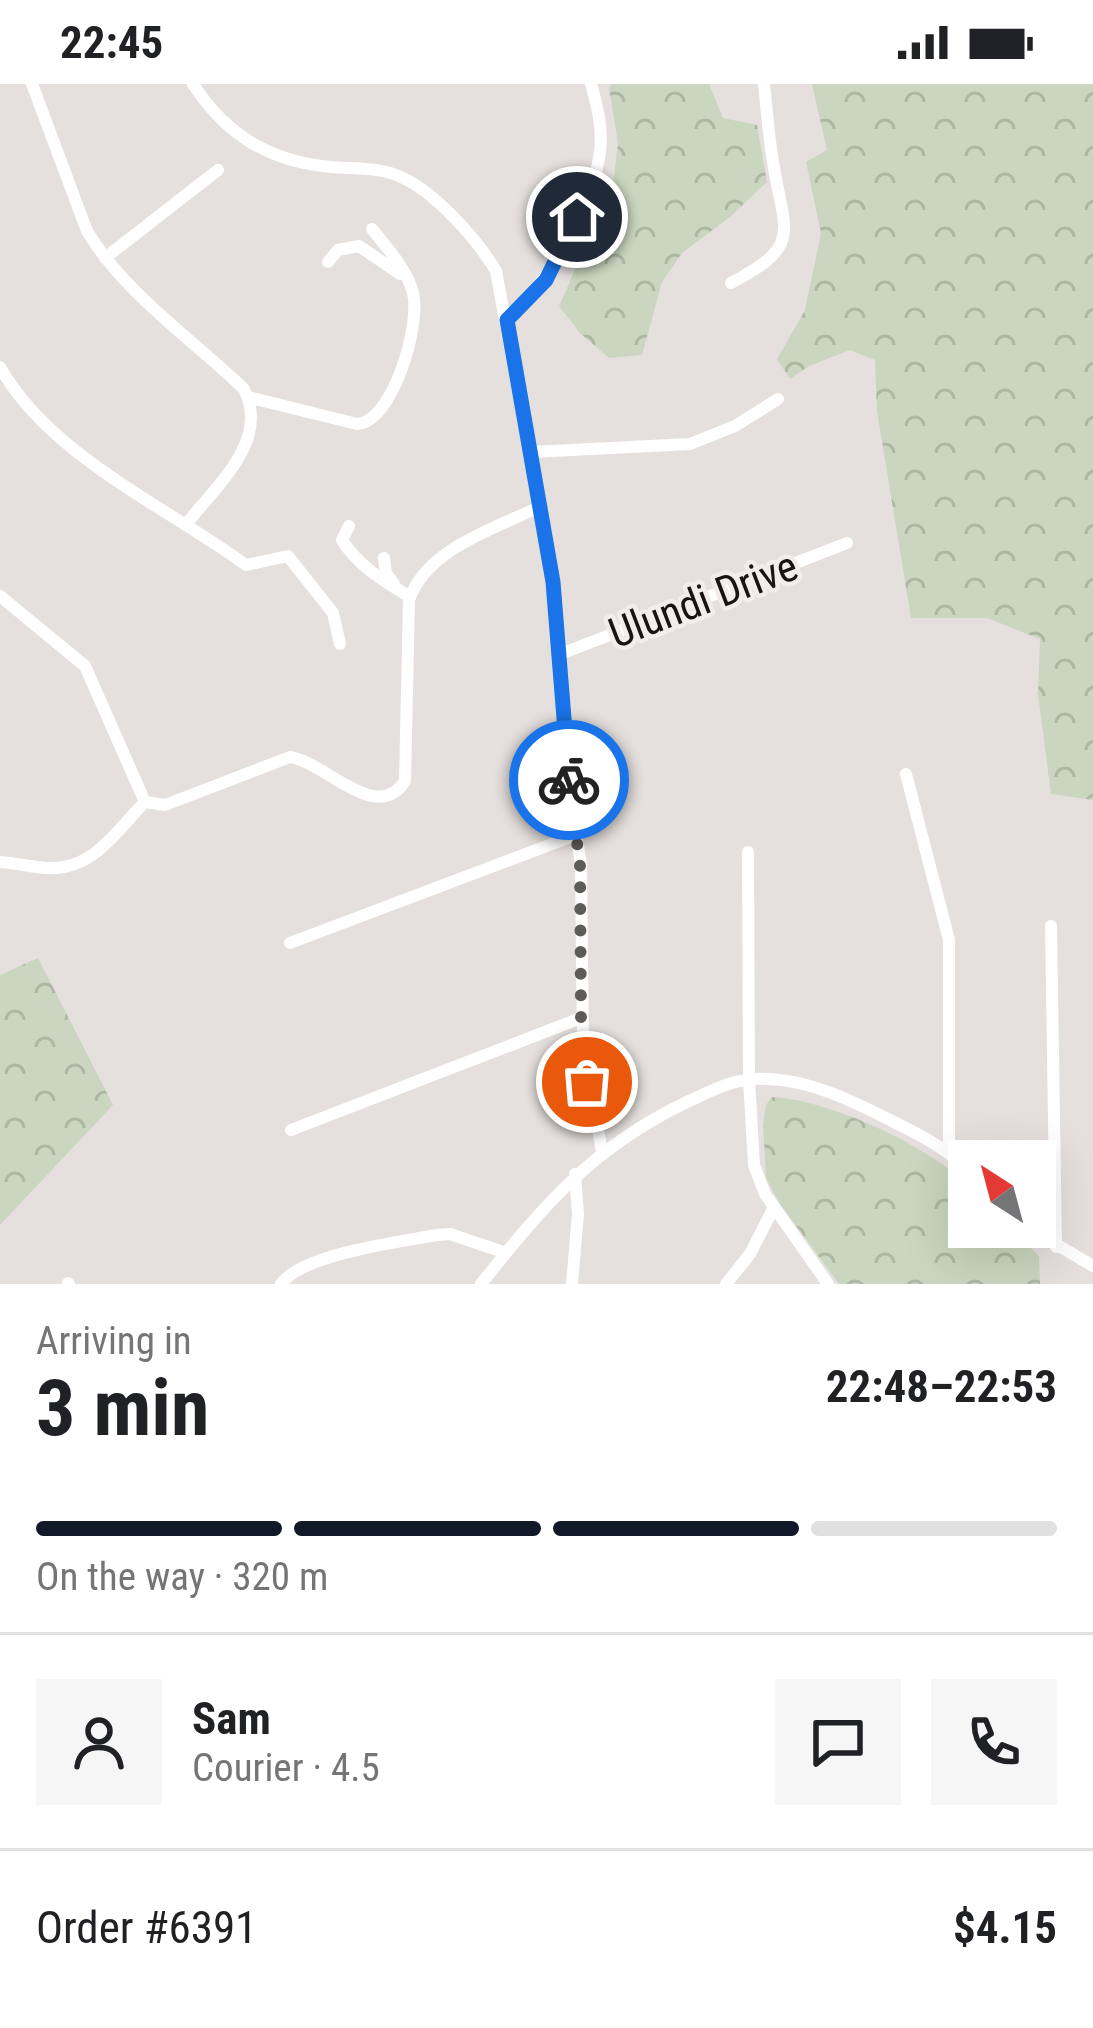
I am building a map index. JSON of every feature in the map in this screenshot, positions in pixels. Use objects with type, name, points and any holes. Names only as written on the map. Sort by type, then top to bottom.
[{"type":"street","points":[[32,84],[87,231],[105,258],[218,363],[253,406],[247,443],[188,522]]},
{"type":"street","points":[[193,84],[224,126],[264,151],[287,160],[374,170],[410,182],[474,238],[501,284],[553,582],[580,865],[581,1018],[587,1082],[602,1152]]},
{"type":"street","points":[[507,320],[546,280],[592,183],[601,137],[591,84]]},
{"type":"street","points":[[731,283],[766,262],[785,235],[786,214],[774,170],[764,84]]},
{"type":"street","points":[[105,258],[218,170]]},
{"type":"street","points":[[248,397],[357,424],[373,421],[401,373],[414,312],[414,295],[406,278],[373,229]]},
{"type":"street","points":[[328,262],[338,250],[358,246],[406,278]]},
{"type":"street","points":[[0,367],[32,413],[80,456],[188,522],[246,565],[288,556],[333,613],[340,644]]},
{"type":"street","points":[[531,452],[690,444],[735,426],[778,399]]},
{"type":"street","points":[[404,593],[449,551],[541,506]]},
{"type":"street","points":[[349,526],[343,534],[345,547],[375,576],[404,593]]},
{"type":"street","name":"Ulundi Drive","points":[[558,655],[847,543]]},
{"type":"street","points":[[145,802],[165,805],[290,757],[308,760],[372,798],[399,790],[405,781],[406,759],[404,593],[386,573],[384,557]]},
{"type":"street","points":[[0,596],[85,666],[145,802]]},
{"type":"street","points":[[906,774],[949,940],[949,1140]]},
{"type":"street","points":[[0,862],[49,868],[82,864],[145,802]]},
{"type":"street","points":[[290,943],[576,835]]},
{"type":"street","points":[[748,851],[754,1165],[774,1207],[829,1283]]},
{"type":"street","points":[[1051,926],[1054,1140]]},
{"type":"street","points":[[291,1130],[581,1018]]},
{"type":"street","points":[[481,1284],[575,1174],[669,1111],[717,1088],[749,1079],[781,1080],[828,1091],[948,1150]]},
{"type":"street","points":[[572,1284],[578,1214],[575,1174]]},
{"type":"street","points":[[726,1284],[750,1254],[774,1207]]},
{"type":"street","points":[[281,1284],[297,1269],[317,1262],[437,1235],[450,1234],[506,1252]]},
{"type":"street","points":[[1056,1246],[1093,1266]]},
{"type":"green space","points":[[612,84],[709,84],[723,118],[757,125],[767,182],[682,253],[662,282],[642,355],[609,358],[559,306],[613,184],[618,143]]},
{"type":"green space","points":[[812,84],[1093,84],[1093,800],[1051,794],[1038,694],[1040,639],[987,618],[911,618],[877,411],[875,360],[850,350],[790,379],[777,359],[805,310],[821,233],[806,162],[827,150]]},
{"type":"green space","points":[[38,958],[113,1105],[0,1225],[0,975]]},
{"type":"green space","points":[[772,1097],[821,1106],[876,1127],[929,1155],[948,1169],[948,1248],[1031,1248],[1039,1256],[1040,1284],[839,1284],[766,1178],[766,1105]]},
{"type":"way so far","points":[[569,780],[580,865],[581,1018],[587,1082]]},
{"type":"route","points":[[569,780],[553,582],[507,320],[546,280],[577,217]]}]
